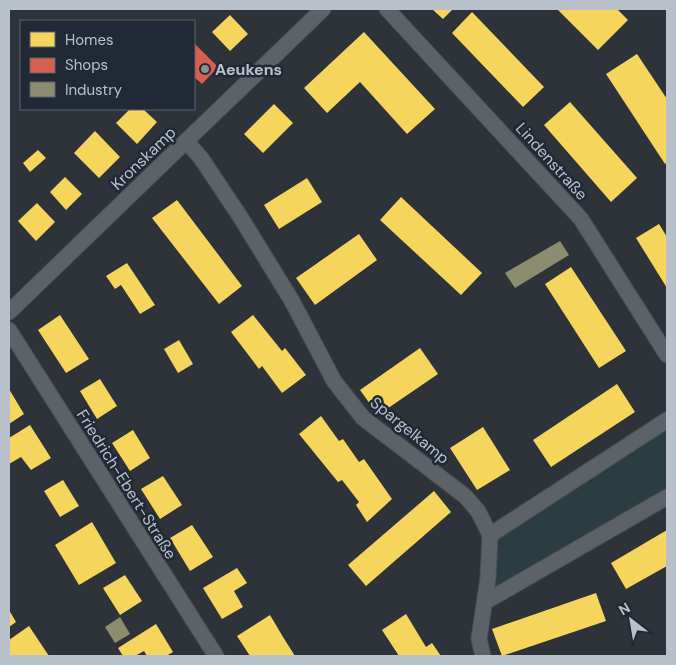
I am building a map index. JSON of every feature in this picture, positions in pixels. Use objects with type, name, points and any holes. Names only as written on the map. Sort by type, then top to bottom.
[{"type":"street","name":"Kronskamp","points":[[9,312],[323,9]]},
{"type":"street","name":"Lindenstraße","points":[[387,9],[582,220],[667,355]]},
{"type":"street","name":"Spargelkamp","points":[[186,141],[201,158],[231,203],[282,284],[334,381],[363,418],[465,496],[478,511],[490,536],[488,578],[479,639],[483,656]]},
{"type":"street","name":"Friedrich-Ebert-Straße","points":[[9,330],[216,656]]},
{"type":"street","points":[[490,536],[667,420]]},
{"type":"street","points":[[484,602],[667,497]]},
{"type":"shaded area","points":[[667,420],[667,497],[486,603],[490,535]]},
{"type":"building: Homes","points":[[432,9],[453,9],[443,19]]},
{"type":"building: Homes","points":[[557,9],[617,9],[628,20],[598,50]]},
{"type":"building: Homes","points":[[472,12],[544,87],[523,107],[452,33]]},
{"type":"building: Homes","points":[[230,15],[248,34],[230,51],[212,32]]},
{"type":"building: Homes","points":[[364,32],[435,109],[407,134],[360,82],[327,113],[304,88]]},
{"type":"building: Homes","points":[[637,54],[667,99],[667,162],[665,164],[606,74]]},
{"type":"building: Homes","points":[[570,102],[637,178],[611,202],[544,125]]},
{"type":"building: Homes","points":[[274,104],[293,123],[263,153],[244,134]]},
{"type":"building: Homes","points":[[129,110],[144,110],[157,122],[137,144],[116,123]]},
{"type":"building: Homes","points":[[95,131],[120,157],[99,178],[74,153]]},
{"type":"building: Homes","points":[[38,150],[46,158],[30,172],[23,163]]},
{"type":"building: Homes","points":[[65,177],[82,194],[66,210],[50,192]]},
{"type":"building: Homes","points":[[307,178],[322,202],[279,229],[264,205]]},
{"type":"building: Homes","points":[[401,197],[482,273],[461,295],[380,220]]},
{"type":"building: Homes","points":[[177,200],[242,286],[219,304],[152,218]]},
{"type":"building: Homes","points":[[37,203],[55,222],[36,241],[18,221]]},
{"type":"building: Homes","points":[[659,224],[667,237],[667,288],[636,238]]},
{"type":"building: Homes","points":[[359,234],[377,260],[315,305],[296,278]]},
{"type":"building: Homes","points":[[127,263],[155,305],[140,314],[121,285],[115,289],[106,276]]},
{"type":"building: Homes","points":[[571,267],[626,351],[599,368],[545,284]]},
{"type":"building: Homes","points":[[60,315],[89,359],[66,373],[38,330]]},
{"type":"building: Homes","points":[[253,315],[282,351],[285,348],[306,375],[282,393],[262,366],[259,369],[231,332]]},
{"type":"building: Homes","points":[[179,340],[193,364],[178,373],[164,349]]},
{"type":"building: Homes","points":[[420,348],[438,374],[378,415],[360,390]]},
{"type":"building: Homes","points":[[100,379],[117,406],[97,419],[80,391]]},
{"type":"building: Homes","points":[[617,384],[635,412],[551,467],[533,440]]},
{"type":"building: Homes","points":[[9,389],[24,414],[9,424]]},
{"type":"building: Homes","points":[[321,416],[339,441],[343,439],[359,462],[364,459],[392,499],[367,522],[356,505],[359,502],[342,480],[338,482],[299,434]]},
{"type":"building: Homes","points":[[30,425],[51,458],[31,470],[21,457],[9,464],[9,438]]},
{"type":"building: Homes","points":[[483,427],[510,470],[477,490],[450,448]]},
{"type":"building: Homes","points":[[133,430],[150,458],[130,471],[112,443]]},
{"type":"building: Homes","points":[[163,476],[182,505],[160,519],[141,489]]},
{"type":"building: Homes","points":[[63,480],[79,506],[60,517],[44,491]]},
{"type":"building: Homes","points":[[434,491],[451,512],[366,586],[348,565]]},
{"type":"building: Homes","points":[[92,522],[116,563],[79,585],[55,545]]},
{"type":"building: Homes","points":[[192,525],[213,557],[190,571],[170,538]]},
{"type":"building: Homes","points":[[667,530],[667,566],[626,589],[611,563]]},
{"type":"building: Homes","points":[[237,568],[247,583],[234,591],[243,607],[222,619],[203,588]]},
{"type":"building: Homes","points":[[125,575],[142,601],[120,615],[103,588]]},
{"type":"building: Homes","points":[[596,593],[606,621],[502,656],[492,629]]},
{"type":"building: Homes","points":[[9,610],[16,622],[9,627]]},
{"type":"building: Homes","points":[[406,614],[426,647],[432,643],[441,656],[399,656],[382,630]]},
{"type":"building: Homes","points":[[270,615],[295,656],[250,656],[237,636]]},
{"type":"building: Homes","points":[[156,624],[173,652],[166,656],[147,656],[144,651],[135,656],[123,656],[118,648]]},
{"type":"building: Homes","points":[[29,626],[49,656],[9,656],[9,640]]},
{"type":"building: Shops","points":[[195,44],[218,67],[202,84],[195,78]]},
{"type":"building: Industry","points":[[560,241],[569,255],[515,288],[505,273]]},
{"type":"building: Industry","points":[[120,617],[130,634],[115,643],[105,627]]},
{"type":"place","name":"Aeukens","points":[[205,69]]}]
